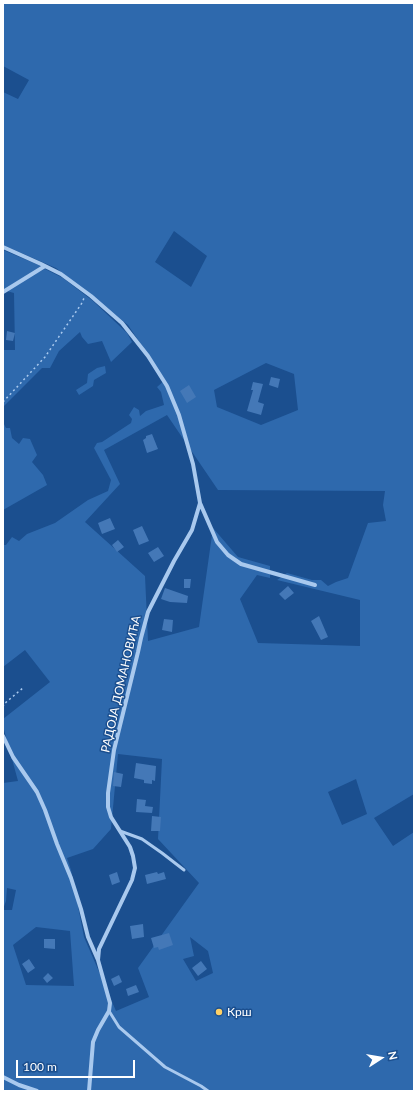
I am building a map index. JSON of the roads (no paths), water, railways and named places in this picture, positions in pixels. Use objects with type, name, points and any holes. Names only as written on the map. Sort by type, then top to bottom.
[{"type":"street","name":"РАДОЈА ДОМАНОВИЋА","points":[[3,247],[61,274],[87,292],[122,323],[148,356],[167,386],[179,415],[193,464],[200,503],[217,542],[228,555],[241,564],[315,585]]},
{"type":"street","points":[[3,292],[45,266]]},
{"type":"street","name":"РАДОЈА ДОМАНОВИЋА","points":[[98,960],[99,949],[132,880],[135,868],[133,856],[111,817],[108,807],[108,794],[114,750],[148,612],[174,561],[192,530],[200,503]]},
{"type":"street","points":[[3,736],[13,757],[37,792],[45,810],[71,878],[81,908],[88,937],[98,960],[110,1002],[109,1012],[98,1030],[93,1042],[89,1091]]},
{"type":"street","points":[[3,1077],[19,1085],[37,1091]]},
{"type":"lane","points":[[120,831],[142,839],[184,870]]},
{"type":"lane","points":[[109,1012],[119,1027],[165,1068],[208,1091]]},
{"type":"place","name":"Крш","points":[[219,1012]]}]
